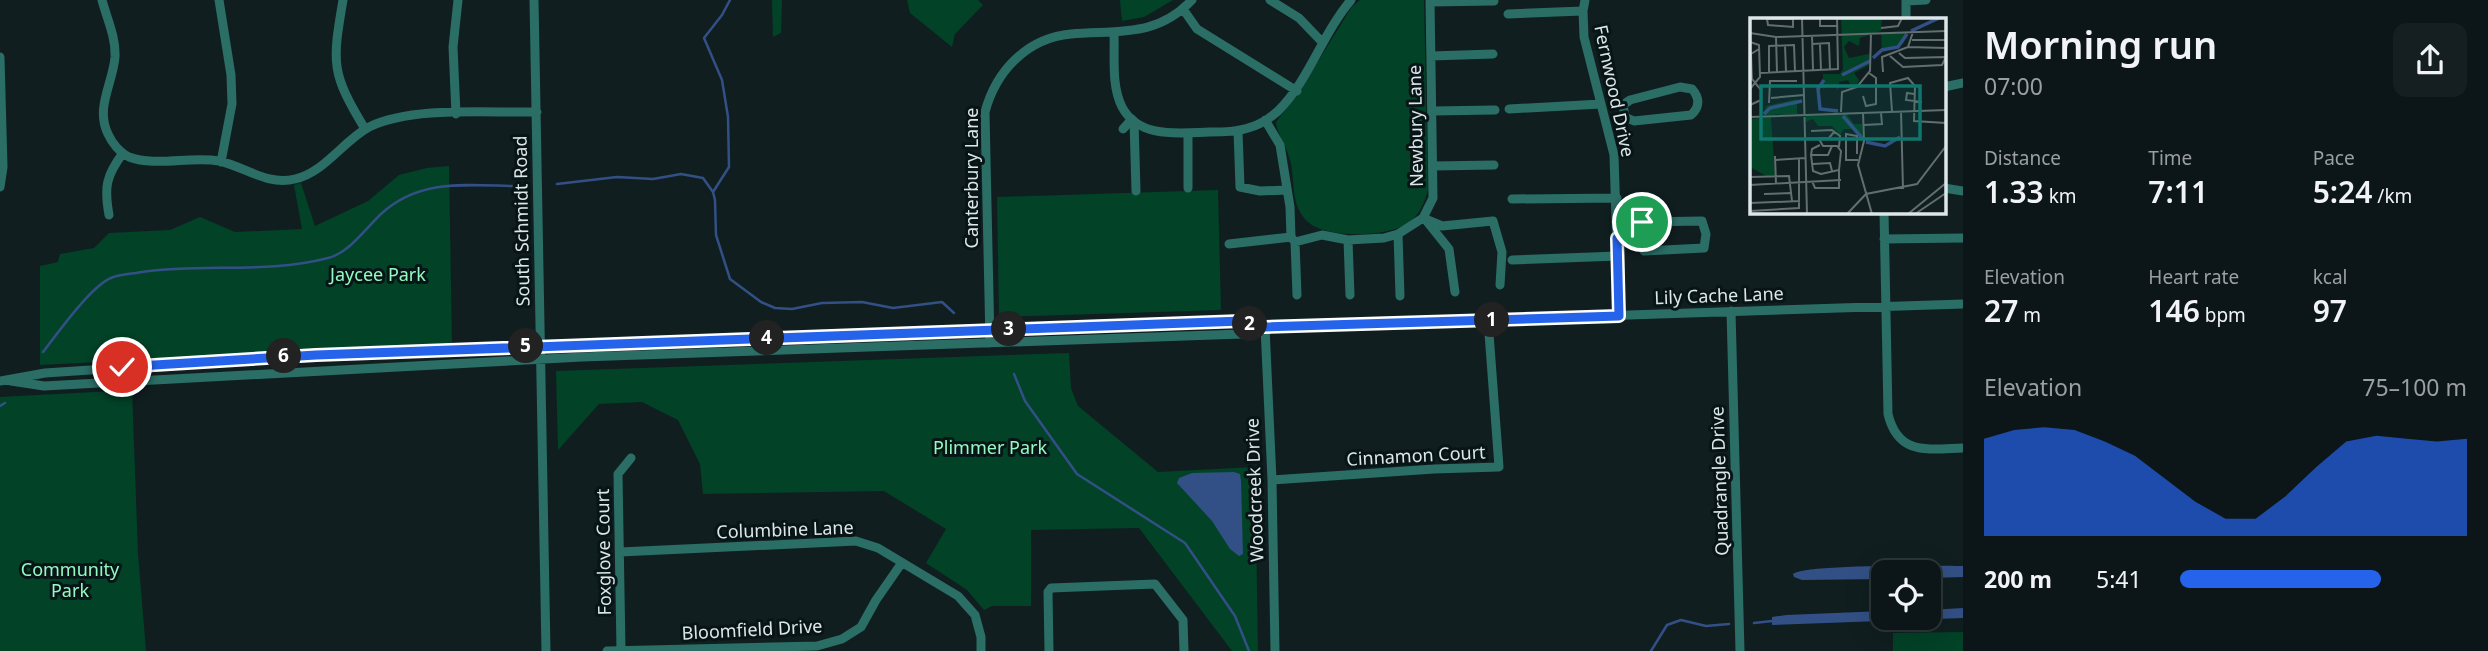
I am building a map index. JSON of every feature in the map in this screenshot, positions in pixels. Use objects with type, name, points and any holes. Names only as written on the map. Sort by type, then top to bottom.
[{"type":"street","points":[[102,0],[113,33],[115,57],[105,101],[104,124],[108,136],[123,153],[145,160],[205,159],[276,181],[298,179],[318,168],[365,129],[385,120],[403,116],[537,113]]},
{"type":"street","points":[[219,0],[231,75],[232,104],[221,162]]},
{"type":"street","points":[[343,0],[334,52],[336,68],[345,96],[365,129]]},
{"type":"street","points":[[456,114],[453,47],[458,0]]},
{"type":"street","name":"South Schmidt Road","points":[[534,0],[546,651]]},
{"type":"street","name":"Canterbury Lane","points":[[990,343],[985,111],[989,95],[1003,70],[1040,42],[1069,34],[1114,34],[1140,30],[1164,22],[1192,0]]},
{"type":"street","points":[[1270,0],[1299,18],[1323,43]]},
{"type":"street","points":[[1114,34],[1115,87],[1123,108],[1133,120],[1146,129],[1160,133],[1238,131],[1265,120],[1297,91],[1323,43],[1351,0]]},
{"type":"street","name":"Fernwood Drive","points":[[1585,0],[1584,37],[1614,155],[1619,316]]},
{"type":"street","points":[[1906,18],[1906,0],[1926,0]]},
{"type":"street","points":[[1430,1],[1494,1]]},
{"type":"street","name":"Newbury Lane","points":[[1423,218],[1433,198],[1430,1]]},
{"type":"street","points":[[1183,9],[1196,29],[1297,91]]},
{"type":"street","points":[[1508,14],[1583,11]]},
{"type":"street","points":[[1431,56],[1493,54]]},
{"type":"street","points":[[0,57],[3,167],[0,187]]},
{"type":"street","points":[[1681,87],[1692,89],[1698,99],[1695,111],[1685,117],[1634,121],[1625,117],[1623,111],[1623,105],[1630,100],[1681,87]]},
{"type":"street","points":[[1509,109],[1601,104]]},
{"type":"street","points":[[1433,111],[1495,110]]},
{"type":"street","points":[[1605,116],[1623,111]]},
{"type":"street","points":[[1123,129],[1133,120]]},
{"type":"street","points":[[1133,120],[1136,191]]},
{"type":"street","points":[[1265,120],[1280,145],[1293,239],[1297,295]]},
{"type":"street","points":[[1238,131],[1240,187],[1260,191],[1287,190]]},
{"type":"street","points":[[1188,133],[1188,188]]},
{"type":"street","points":[[108,215],[108,177],[123,153]]},
{"type":"street","points":[[1433,166],[1494,164]]},
{"type":"street","points":[[1512,199],[1617,198]]},
{"type":"street","points":[[1884,214],[1888,414],[1891,429],[1901,441],[1920,449],[1963,448]]},
{"type":"street","points":[[1423,218],[1442,226],[1493,220],[1502,252],[1500,285]]},
{"type":"street","points":[[1229,244],[1322,235],[1348,240],[1384,238],[1398,234],[1423,218]]},
{"type":"street","points":[[1423,218],[1449,249],[1455,292]]},
{"type":"street","points":[[1702,221],[1706,234],[1704,248],[1644,251],[1637,237],[1642,222],[1702,221]]},
{"type":"street","points":[[1398,234],[1400,296]]},
{"type":"street","points":[[1617,238],[1637,237]]},
{"type":"street","points":[[1884,239],[1963,237]]},
{"type":"street","points":[[1348,240],[1350,295]]},
{"type":"street","points":[[1512,260],[1618,256]]},
{"type":"street","name":"Lily Cache Lane","points":[[11,381],[44,386],[540,359],[1242,334],[1265,327],[1963,304]]},
{"type":"street","name":"Quadrangle Drive","points":[[1731,311],[1740,651]]},
{"type":"street","name":"Cinnamon Court","points":[[1272,480],[1499,467],[1488,320]]},
{"type":"street","name":"Lily Cache Lane","points":[[0,382],[45,373],[200,361],[539,346],[1242,321],[1265,327]]},
{"type":"street","name":"Woodcreek Drive","points":[[1265,327],[1272,480],[1275,651]]},
{"type":"street","name":"Foxglove Court","points":[[621,650],[618,474],[631,458]]},
{"type":"street","name":"Columbine Lane","points":[[620,552],[856,541],[878,548],[958,596],[975,615],[981,637],[981,651]]},
{"type":"street","name":"Bloomfield Drive","points":[[607,651],[817,646],[842,639],[861,627],[901,564]]},
{"type":"street","points":[[1049,651],[1048,590],[1155,584],[1183,620],[1184,651]]},
{"type":"green space","points":[[772,0],[782,0],[781,33],[773,37]]},
{"type":"green space","points":[[907,0],[978,0],[983,5],[955,34],[952,47],[910,13]]},
{"type":"green space","points":[[1120,0],[1173,0],[1144,17],[1122,21]]},
{"type":"green space","points":[[1360,0],[1424,0],[1428,189],[1421,209],[1407,224],[1385,232],[1342,234],[1317,228],[1302,215],[1295,199],[1289,157],[1276,122],[1301,89],[1351,8]]},
{"type":"green space","name":"Jaycee Park","points":[[449,166],[452,344],[40,365],[40,266],[58,262],[60,254],[94,248],[109,233],[170,230],[200,217],[235,232],[302,229],[294,185],[301,183],[315,226],[368,201],[399,175]]},
{"type":"green space","points":[[1218,190],[1221,310],[999,317],[997,197]]},
{"type":"green space","name":"Plimmer Park","points":[[1069,353],[1071,388],[1078,406],[1158,472],[1255,467],[1258,651],[1232,651],[1139,528],[1031,530],[1031,606],[992,606],[984,610],[967,590],[926,563],[946,529],[884,491],[703,494],[700,464],[678,420],[642,402],[599,404],[558,450],[556,371]]},
{"type":"green space","name":"Community Park","points":[[132,390],[138,553],[146,651],[0,651],[0,397]]},
{"type":"green space","points":[[1963,632],[1963,651],[1893,651],[1893,633]]},
{"type":"water","points":[[1192,473],[1240,474],[1241,481],[1243,554],[1239,556],[1230,549],[1212,521],[1177,483],[1179,478]]},
{"type":"water","points":[[1941,566],[1963,566],[1963,577],[1941,578]]},
{"type":"water","points":[[1871,567],[1871,579],[1802,580],[1793,574],[1803,571]]},
{"type":"water","points":[[1963,608],[1963,618],[1941,619],[1941,609]]},
{"type":"water","points":[[1871,611],[1871,621],[1772,625],[1772,617]]},
{"type":"waterway","points":[[713,192],[729,167],[728,117],[722,80],[704,38],[730,0]]},
{"type":"waterway","points":[[557,184],[617,177],[653,179],[681,174],[703,178],[713,192],[716,235],[730,279],[761,302],[775,308],[792,309],[822,303],[862,302],[893,308],[942,302],[954,313]]},
{"type":"waterway","points":[[43,352],[84,300],[103,283],[115,277],[165,269],[282,266],[328,258],[343,251],[381,214],[411,195],[443,186],[512,186]]},
{"type":"waterway","points":[[1014,374],[1025,401],[1077,474],[1185,543],[1235,616],[1249,651]]},
{"type":"waterway","points":[[0,406],[5,403]]},
{"type":"waterway","points":[[1651,651],[1667,625],[1681,620],[1706,626],[1729,624]]},
{"type":"waterway","points":[[1754,623],[1772,621]]},
{"type":"route","points":[[122,367],[316,355],[582,344],[1242,321],[1265,327],[1619,316],[1617,238],[1637,237],[1642,222]]}]
